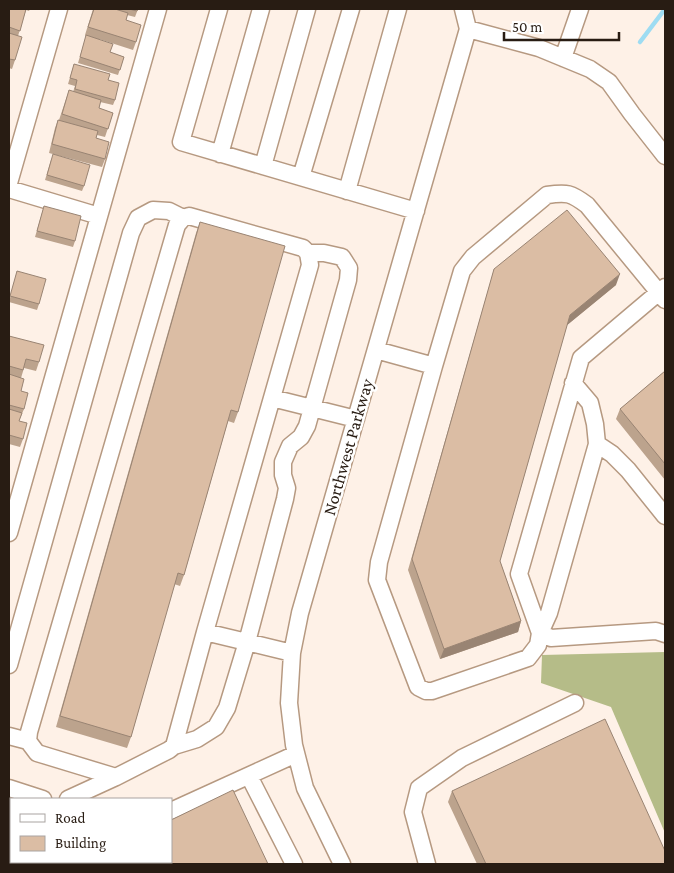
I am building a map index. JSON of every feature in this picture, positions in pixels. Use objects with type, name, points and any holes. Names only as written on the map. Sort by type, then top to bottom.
[{"type":"street","points":[[9,183],[59,9]]},
{"type":"street","points":[[9,533],[158,9]]},
{"type":"street","points":[[219,9],[181,142],[416,211]]},
{"type":"street","points":[[220,154],[261,9]]},
{"type":"street","points":[[263,166],[307,9]]},
{"type":"street","points":[[301,177],[350,9]]},
{"type":"street","points":[[346,190],[398,9]]},
{"type":"street","points":[[463,9],[468,29],[538,48],[590,69],[610,82],[665,156]]},
{"type":"street","points":[[564,58],[580,9]]},
{"type":"street","name":"Northwest Parkway","points":[[342,864],[305,788],[296,754],[289,702],[292,653],[300,613],[468,29]]},
{"type":"street","points":[[9,189],[99,216]]},
{"type":"street","points":[[574,383],[590,403],[597,444],[549,613],[540,633],[538,646],[528,658],[432,691],[426,691],[418,687],[377,580],[379,562],[462,272],[473,257],[547,195],[559,193],[574,195],[587,205],[663,293],[581,358],[519,574],[540,633],[551,638],[656,631],[665,634]]},
{"type":"street","points":[[9,665],[131,234],[138,218],[153,210],[169,211],[182,218]]},
{"type":"street","points":[[28,741],[31,723],[177,225],[182,218],[189,216],[304,248],[308,253],[310,265],[174,746]]},
{"type":"street","points":[[70,798],[116,777],[174,746],[197,739],[216,727],[227,708],[248,642],[285,499],[287,488],[282,475],[283,462],[290,446],[302,437],[307,426],[348,280],[349,268],[342,258],[324,253],[308,253]]},
{"type":"street","points":[[376,350],[434,366]]},
{"type":"street","points":[[272,398],[356,419]]},
{"type":"street","points":[[597,444],[612,454],[628,470],[665,516]]},
{"type":"street","points":[[205,632],[292,653]]},
{"type":"street","points":[[427,864],[413,812],[419,788],[462,758],[575,703]]},
{"type":"street","points":[[9,736],[28,741],[38,753],[116,777]]},
{"type":"street","points":[[172,811],[296,754]]},
{"type":"street","points":[[249,776],[294,864]]},
{"type":"street","points":[[9,788],[40,798]]},
{"type":"green space","points":[[665,652],[665,833],[611,707],[541,683],[542,655]]},
{"type":"building","points":[[9,9],[26,9],[20,31],[9,27]]},
{"type":"building","points":[[94,9],[115,9],[128,13],[126,20],[141,25],[136,42],[88,27]]},
{"type":"building","points":[[9,33],[22,37],[15,60],[9,59]]},
{"type":"building","points":[[86,35],[113,44],[110,52],[124,57],[120,70],[80,57]]},
{"type":"building","points":[[74,64],[110,74],[108,80],[119,83],[115,100],[75,89],[77,80],[70,78]]},
{"type":"building","points":[[69,90],[101,100],[99,108],[113,113],[108,129],[62,114]]},
{"type":"building","points":[[58,120],[98,131],[96,138],[109,142],[105,159],[52,144]]},
{"type":"building","points":[[53,154],[90,165],[84,186],[47,175]]},
{"type":"building","points":[[44,206],[81,216],[75,241],[37,231]]},
{"type":"building","points":[[567,210],[620,274],[570,315],[500,561],[521,621],[444,649],[412,559],[494,269]]},
{"type":"building","points":[[200,222],[285,246],[238,412],[231,410],[184,575],[178,573],[131,737],[60,716]]},
{"type":"building","points":[[17,271],[46,279],[39,304],[10,296]]},
{"type":"building","points":[[9,336],[44,345],[39,362],[26,359],[23,370],[9,366]]},
{"type":"building","points":[[665,371],[665,464],[620,409]]},
{"type":"building","points":[[9,374],[24,379],[21,391],[28,393],[24,409],[9,405]]},
{"type":"building","points":[[9,409],[22,413],[19,421],[27,423],[23,439],[9,435]]},
{"type":"building","points":[[605,719],[665,851],[665,864],[486,864],[452,791]]},
{"type":"building","points":[[233,790],[268,864],[169,864],[172,863],[172,820]]},
{"type":"waterway","points":[[640,42],[665,9]]}]
